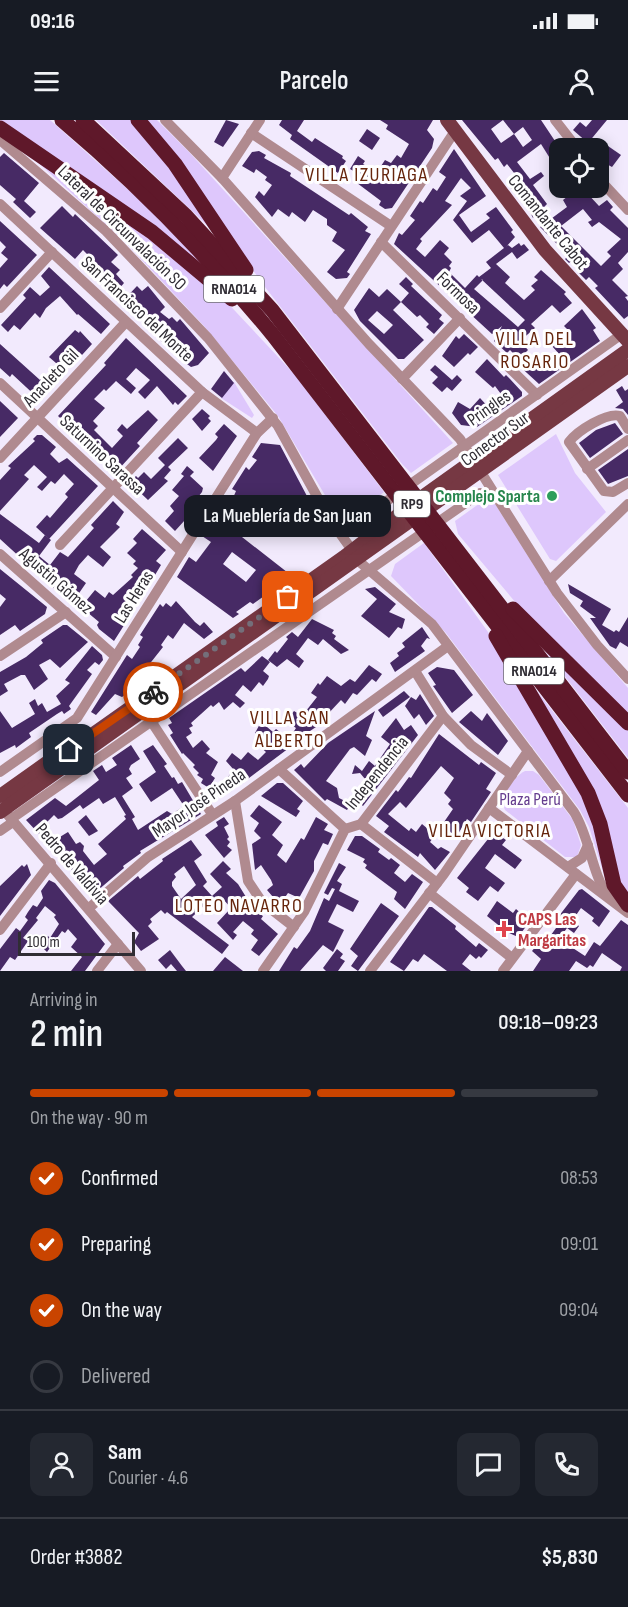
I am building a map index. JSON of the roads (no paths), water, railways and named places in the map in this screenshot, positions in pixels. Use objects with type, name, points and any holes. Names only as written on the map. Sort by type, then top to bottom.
[{"type":"highway","name":"RNA014","points":[[62,120],[170,220],[218,270],[390,473]]},
{"type":"highway","name":"RNA014","points":[[83,120],[186,216],[272,310],[628,795]]},
{"type":"highway","points":[[138,120],[181,173],[272,310]]},
{"type":"highway","points":[[0,128],[172,248],[235,302],[290,355]]},
{"type":"highway","name":"RNA014","points":[[463,568],[628,772]]},
{"type":"highway","points":[[463,568],[628,723]]},
{"type":"highway","points":[[463,568],[588,793],[600,824],[612,879],[628,905]]},
{"type":"main road","name":"Comandante Cabot","points":[[451,125],[545,250],[625,336]]},
{"type":"main road","name":"Conector Sur","points":[[5,814],[477,466],[628,350]]},
{"type":"main road","name":"Conector Sur","points":[[477,466],[628,366]]},
{"type":"main road","name":"Conector Sur","points":[[0,796],[355,554]]},
{"type":"street","points":[[165,120],[222,178],[337,309],[464,446],[549,581],[593,640],[627,676]]},
{"type":"street","points":[[222,178],[260,120]]},
{"type":"street","points":[[560,122],[570,138]]},
{"type":"street","points":[[337,309],[391,226],[451,125]]},
{"type":"street","points":[[251,134],[391,226]]},
{"type":"street","name":"Lateral de Circunvalación SO","points":[[0,140],[53,183],[122,247],[188,316],[273,418],[329,518],[355,554],[370,571],[429,620],[574,812],[588,844],[600,882],[608,897]]},
{"type":"street","points":[[609,190],[628,210]]},
{"type":"street","name":"San Francisco del Monte","points":[[0,204],[202,392],[257,433]]},
{"type":"street","name":"Formosa","points":[[381,242],[537,395]]},
{"type":"street","points":[[0,308],[52,252]]},
{"type":"street","points":[[402,379],[460,318]]},
{"type":"street","name":"Anacleto Gil","points":[[0,458],[126,322]]},
{"type":"street","name":"Pringles","points":[[353,525],[625,336]]},
{"type":"street","name":"Saturnino Sarassa","points":[[0,383],[182,552]]},
{"type":"street","points":[[60,545],[202,392]]},
{"type":"street","points":[[628,429],[620,416],[613,415],[589,425],[570,439],[569,444],[606,492],[613,492],[628,483]]},
{"type":"street","name":"Las Heras","points":[[0,772],[77,718],[257,433],[273,418]]},
{"type":"street","points":[[587,469],[628,440]]},
{"type":"street","points":[[0,831],[5,814],[151,721],[357,576],[370,571],[480,493]]},
{"type":"street","points":[[549,581],[628,504]]},
{"type":"street","name":"Agustín Gómez","points":[[0,554],[116,657]]},
{"type":"street","points":[[0,656],[66,612]]},
{"type":"street","name":"Mayor José Pineda","points":[[89,908],[138,864],[235,801],[448,646]]},
{"type":"street","points":[[415,671],[443,716],[471,745],[512,775]]},
{"type":"street","name":"Independencia","points":[[263,971],[304,912],[345,829],[361,824],[443,716]]},
{"type":"street","points":[[151,721],[212,814]]},
{"type":"street","points":[[370,971],[437,883],[528,751]]},
{"type":"street","points":[[279,769],[345,829]]},
{"type":"street","points":[[235,801],[248,881],[262,902],[294,927]]},
{"type":"street","points":[[489,808],[628,912]]},
{"type":"street","name":"Pedro de Valdivia","points":[[5,814],[51,863],[141,971]]},
{"type":"street","points":[[361,824],[437,883]]},
{"type":"street","points":[[503,971],[582,858],[588,844]]},
{"type":"street","points":[[0,930],[51,863]]},
{"type":"street","points":[[429,893],[512,958]]},
{"type":"street","points":[[97,971],[118,944]]},
{"type":"place","name":"Complejo Sparta","points":[[552,496]]},
{"type":"place","name":"La Mueblería de San Juan","points":[[288,597]]},
{"type":"place","name":"CAPS Las Margaritas","points":[[504,929]]},
{"type":"district","name":"VILLA IZURIAGA","points":[[367,175]]},
{"type":"district","name":"VILLA DEL ROSARIO","points":[[535,350]]},
{"type":"district","name":"VILLA SAN ALBERTO","points":[[290,730]]},
{"type":"district","name":"VILLA VICTORIA","points":[[490,831]]},
{"type":"district","name":"LOTEO NAVARRO","points":[[239,906]]},
{"type":"park label","name":"Plaza Perú","points":[[530,799]]}]
